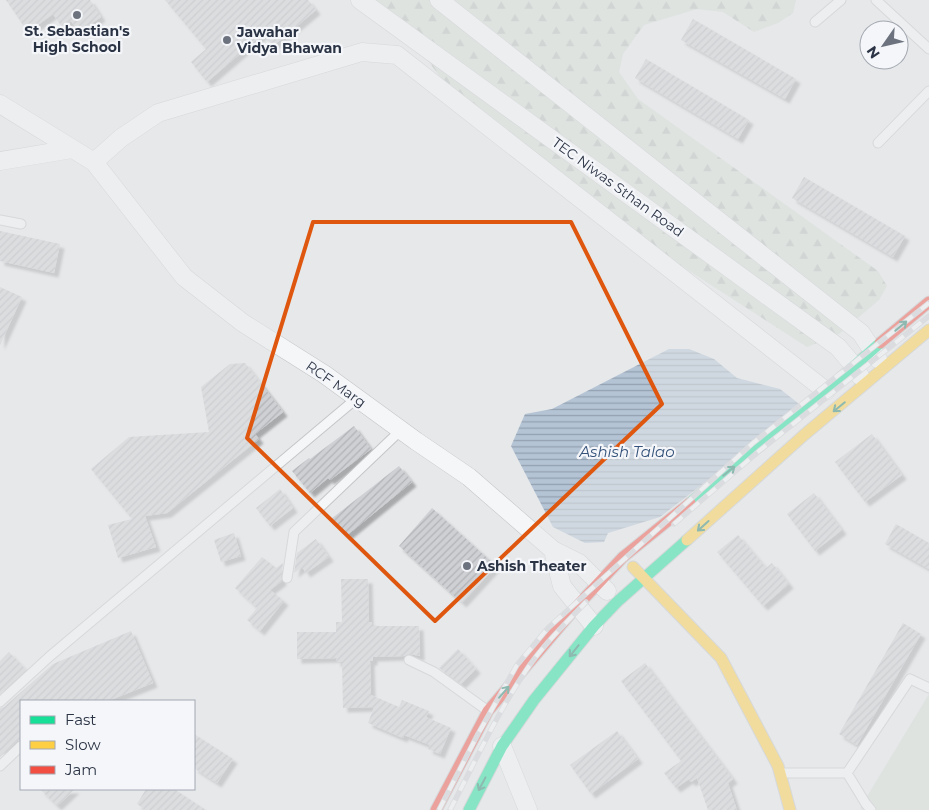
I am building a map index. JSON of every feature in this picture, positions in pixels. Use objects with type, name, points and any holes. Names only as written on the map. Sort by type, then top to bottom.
[{"type":"main road","points":[[468,810],[502,746],[514,728],[534,700],[594,626],[617,602],[644,579],[720,494],[826,391],[872,349],[929,302]]},
{"type":"main road","points":[[436,810],[488,711],[577,606],[624,557],[804,436],[929,330]]},
{"type":"main road","points":[[624,557],[721,658],[778,766],[790,810]]},
{"type":"street","name":"TEC Niwas Sthan Road","points":[[360,0],[838,346],[854,366],[865,385]]},
{"type":"street","points":[[439,0],[861,333],[884,369]]},
{"type":"street","points":[[94,162],[122,138],[158,113],[362,52],[397,55],[826,391]]},
{"type":"street","name":"RCF Marg","points":[[0,104],[94,162],[184,277],[243,323],[324,374],[469,477],[553,550],[579,563],[617,602]]},
{"type":"street","points":[[0,161],[72,149]]},
{"type":"street","points":[[553,550],[562,586],[594,626]]},
{"type":"street","points":[[488,711],[514,728]]},
{"type":"street","points":[[502,746],[528,810]]},
{"type":"lane","points":[[814,22],[841,0]]},
{"type":"lane","points":[[876,0],[929,49]]},
{"type":"lane","points":[[878,143],[929,91]]},
{"type":"lane","points":[[0,220],[22,224]]},
{"type":"lane","points":[[0,702],[49,657],[357,398]]},
{"type":"lane","points":[[287,578],[294,532],[401,430]]},
{"type":"lane","points":[[409,660],[434,672],[488,711]]},
{"type":"lane","points":[[847,773],[910,680],[929,688]]},
{"type":"lane","points":[[0,766],[20,747]]},
{"type":"lane","points":[[780,773],[847,773]]},
{"type":"lane","points":[[847,773],[871,810]]},
{"type":"highlighted area","points":[[313,222],[571,222],[662,404],[435,621],[247,438]]},
{"type":"green space","points":[[363,0],[796,0],[793,13],[778,23],[754,32],[723,12],[697,9],[644,25],[623,54],[619,72],[638,99],[878,271],[887,286],[879,300],[839,334],[807,347],[635,236],[441,78],[409,36]]},
{"type":"green space","points":[[929,694],[929,810],[863,810],[860,808]]},
{"type":"water","name":"Ashish Talao","points":[[669,349],[689,349],[714,359],[737,378],[780,389],[803,407],[660,517],[608,533],[604,542],[585,543],[553,527],[511,446],[525,414],[552,409]]},
{"type":"building","name":"St. Sebastian's High School","points":[[6,0],[90,0],[101,17],[79,32],[71,21],[62,27],[53,14],[28,32]]},
{"type":"building","name":"Jawahar Vidya Bhawan","points":[[165,0],[308,0],[316,10],[273,46],[263,34],[207,82],[191,62],[206,49]]},
{"type":"building","points":[[693,19],[796,79],[785,99],[681,40]]},
{"type":"building","points":[[646,59],[749,120],[738,139],[635,78]]},
{"type":"building","points":[[804,177],[905,236],[893,257],[792,198]]},
{"type":"building","points":[[0,231],[60,244],[54,273],[0,261]]},
{"type":"building","points":[[0,287],[22,297],[0,345]]},
{"type":"building","points":[[245,363],[283,412],[255,434],[259,439],[167,513],[145,516],[156,547],[118,558],[108,525],[132,519],[91,469],[129,437],[209,432],[201,387],[230,364]]},
{"type":"building","points":[[354,426],[371,449],[330,480],[328,478],[310,493],[292,471]]},
{"type":"building","points":[[872,434],[902,475],[865,502],[835,462]]},
{"type":"building","points":[[399,466],[412,482],[346,536],[331,519]]},
{"type":"building","points":[[280,489],[293,508],[270,526],[256,508]]},
{"type":"building","points":[[814,493],[842,530],[815,551],[787,514]]},
{"type":"building","points":[[432,508],[496,566],[462,603],[399,546]]},
{"type":"building","points":[[896,524],[929,543],[929,569],[885,544]]},
{"type":"building","points":[[234,533],[241,556],[221,562],[214,540]]},
{"type":"building","points":[[738,535],[766,568],[772,563],[789,584],[763,606],[717,552]]},
{"type":"building","points":[[316,539],[329,557],[306,573],[302,567],[294,573],[297,553]]},
{"type":"building","points":[[262,557],[276,568],[283,563],[282,581],[270,590],[284,601],[260,631],[247,620],[257,608],[235,588]]},
{"type":"building","points":[[341,579],[368,579],[369,622],[372,622],[372,626],[419,626],[420,656],[409,654],[404,656],[373,657],[373,661],[370,661],[371,695],[399,707],[402,700],[429,711],[426,717],[451,728],[440,754],[428,749],[430,745],[404,735],[403,738],[368,723],[374,707],[343,708],[342,662],[336,662],[337,658],[297,659],[297,632],[336,632],[336,622],[342,622]]},
{"type":"building","points":[[903,623],[921,634],[857,745],[839,734]]},
{"type":"building","points":[[131,631],[153,683],[110,700],[20,700],[20,740],[0,757],[0,708],[4,707],[53,664]]},
{"type":"building","points":[[458,649],[476,669],[461,684],[439,668]]},
{"type":"building","points":[[9,652],[26,670],[0,694],[0,661]]},
{"type":"building","points":[[645,663],[733,779],[728,783],[737,810],[708,810],[697,778],[691,782],[689,779],[676,788],[664,773],[681,761],[621,681]]},
{"type":"building","points":[[617,731],[638,759],[591,794],[570,765]]},
{"type":"building","points":[[195,735],[233,759],[217,783],[195,769]]},
{"type":"building","points":[[41,790],[74,790],[57,806]]},
{"type":"building","points":[[145,790],[176,790],[206,810],[146,810],[137,804]]},
{"type":"railway","points":[[439,810],[478,734],[517,665],[548,628],[753,443],[929,303]]},
{"type":"railway","points":[[674,524],[759,451],[929,316]]},
{"type":"railway","points":[[450,810],[514,688],[546,644],[586,602]]},
{"type":"traffic: fast","points":[[690,503],[826,391],[880,343]]},
{"type":"traffic: fast","points":[[469,810],[502,746],[534,700],[594,626],[617,602],[687,540]]},
{"type":"traffic: slow","points":[[687,540],[804,435],[929,330]]},
{"type":"traffic: slow","points":[[633,567],[721,658],[778,766],[790,810]]},
{"type":"traffic: jam","points":[[880,343],[929,302]]},
{"type":"traffic: jam","points":[[436,810],[488,711],[577,606],[623,557],[690,503]]},
{"type":"place","name":"St. Sebastian's High School","points":[[77,15]]},
{"type":"place","name":"Jawahar Vidya Bhawan","points":[[227,40]]},
{"type":"place","name":"Ashish Theater","points":[[467,566]]}]
